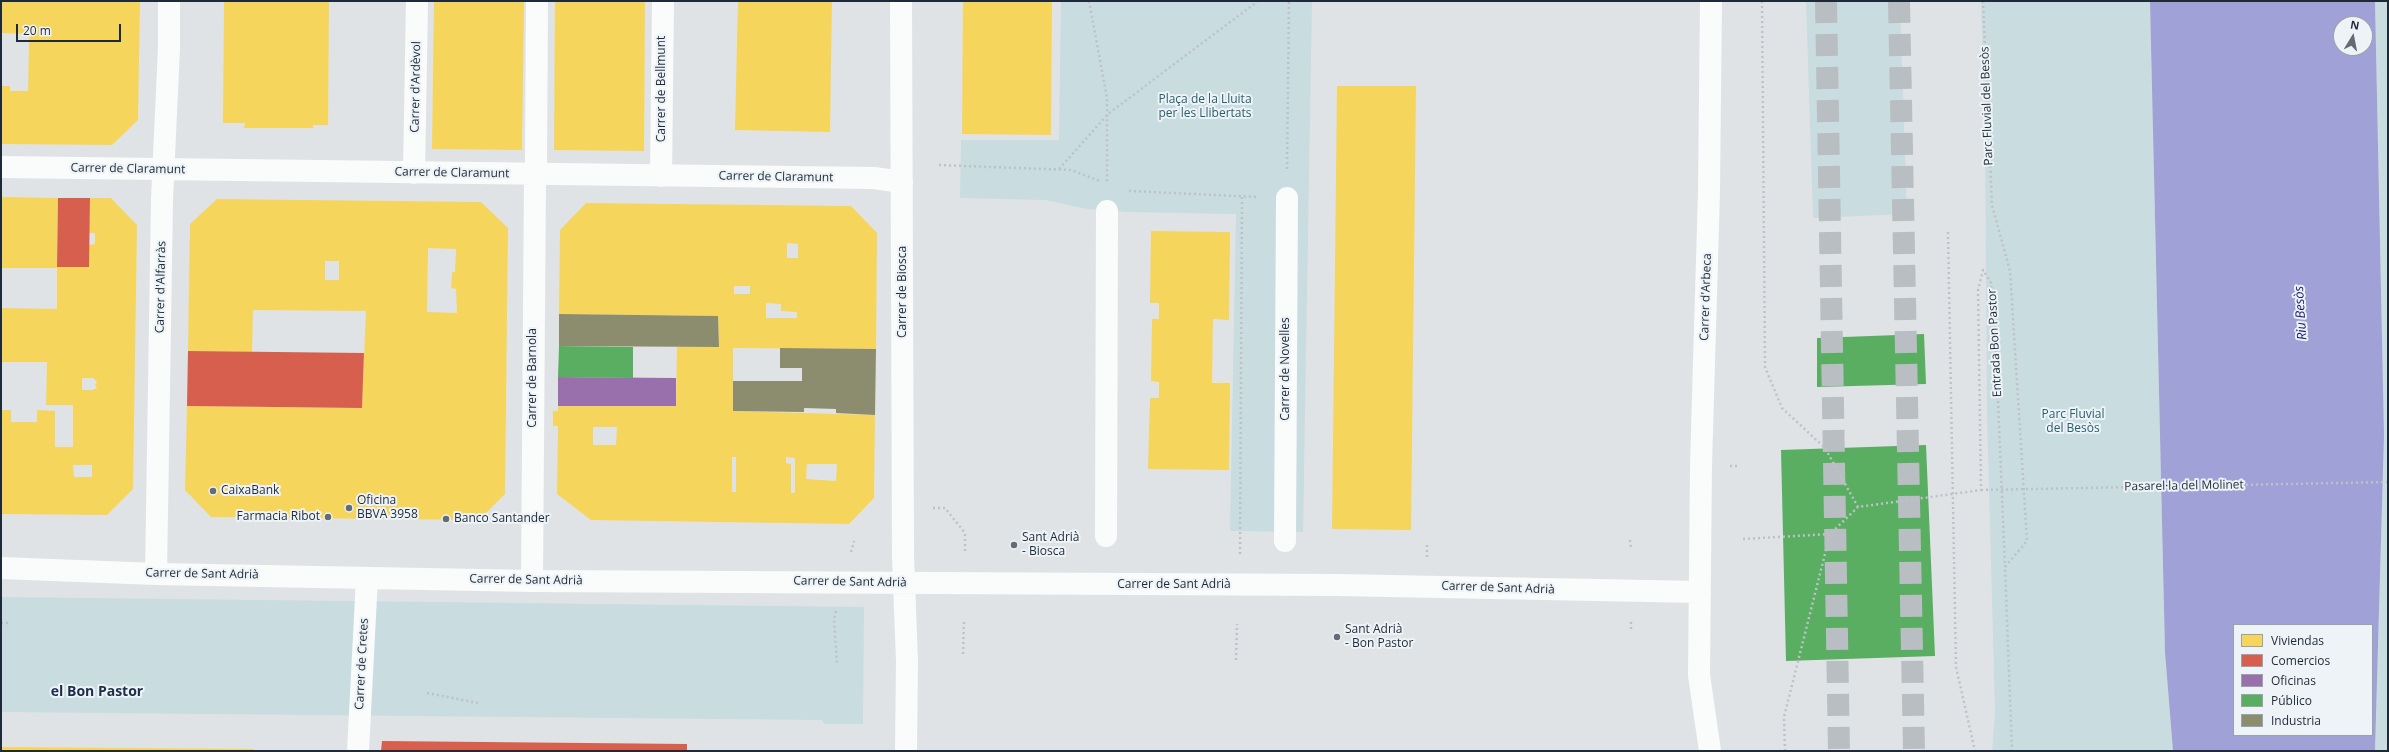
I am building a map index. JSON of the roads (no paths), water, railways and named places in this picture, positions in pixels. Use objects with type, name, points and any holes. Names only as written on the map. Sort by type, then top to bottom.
[{"type":"street","name":"Carrer d'Alfarràs","points":[[156,574],[163,169],[169,48],[169,1]]},
{"type":"street","name":"Carrer d'Ardèvol","points":[[414,173],[417,1]]},
{"type":"street","name":"Carrer de Barnola","points":[[532,581],[537,1]]},
{"type":"street","name":"Carrer de Bellmunt","points":[[661,176],[663,1]]},
{"type":"street","name":"Carrer de Biosca","points":[[901,1],[904,583],[907,661],[906,751]]},
{"type":"street","name":"Carrer d'Arbeca","points":[[1710,751],[1699,675],[1701,466],[1709,191],[1711,1]]},
{"type":"street","name":"Carrer de Claramunt","points":[[1,167],[414,173],[535,168],[661,176],[874,178],[902,182]]},
{"type":"street","name":"Carrer de Novelles","points":[[1285,541],[1287,198]]},
{"type":"street","points":[[1106,211],[1106,536]]},
{"type":"street","name":"Carrer de Sant Adrià","points":[[1,568],[156,574],[532,581],[1380,586],[1700,592]]},
{"type":"street","name":"Carrer de Cretes","points":[[358,751],[367,578]]},
{"type":"water","name":"Riu Besòs","points":[[2150,1],[2375,1],[2384,435],[2375,751],[2173,751],[2165,652]]},
{"type":"tunnel","points":[[1826,1],[1839,751]]},
{"type":"tunnel","points":[[1899,1],[1914,751]]},
{"type":"place","name":"CaixaBank","points":[[213,491]]},
{"type":"place","name":"Oficina BBVA 3958","points":[[349,508]]},
{"type":"place","name":"Farmacia Ribot","points":[[328,517]]},
{"type":"place","name":"Banco Santander","points":[[446,519]]},
{"type":"place","name":"Sant Adrià - Biosca","points":[[1014,545]]},
{"type":"place","name":"Sant Adrià - Bon Pastor","points":[[1337,637]]},
{"type":"district","name":"el Bon Pastor","points":[[97,692]]},
{"type":"park label","name":"Plaça de la Lluita per les Llibertats","points":[[1205,107]]},
{"type":"park label","name":"Parc Fluvial del Besòs","points":[[2073,422]]}]
